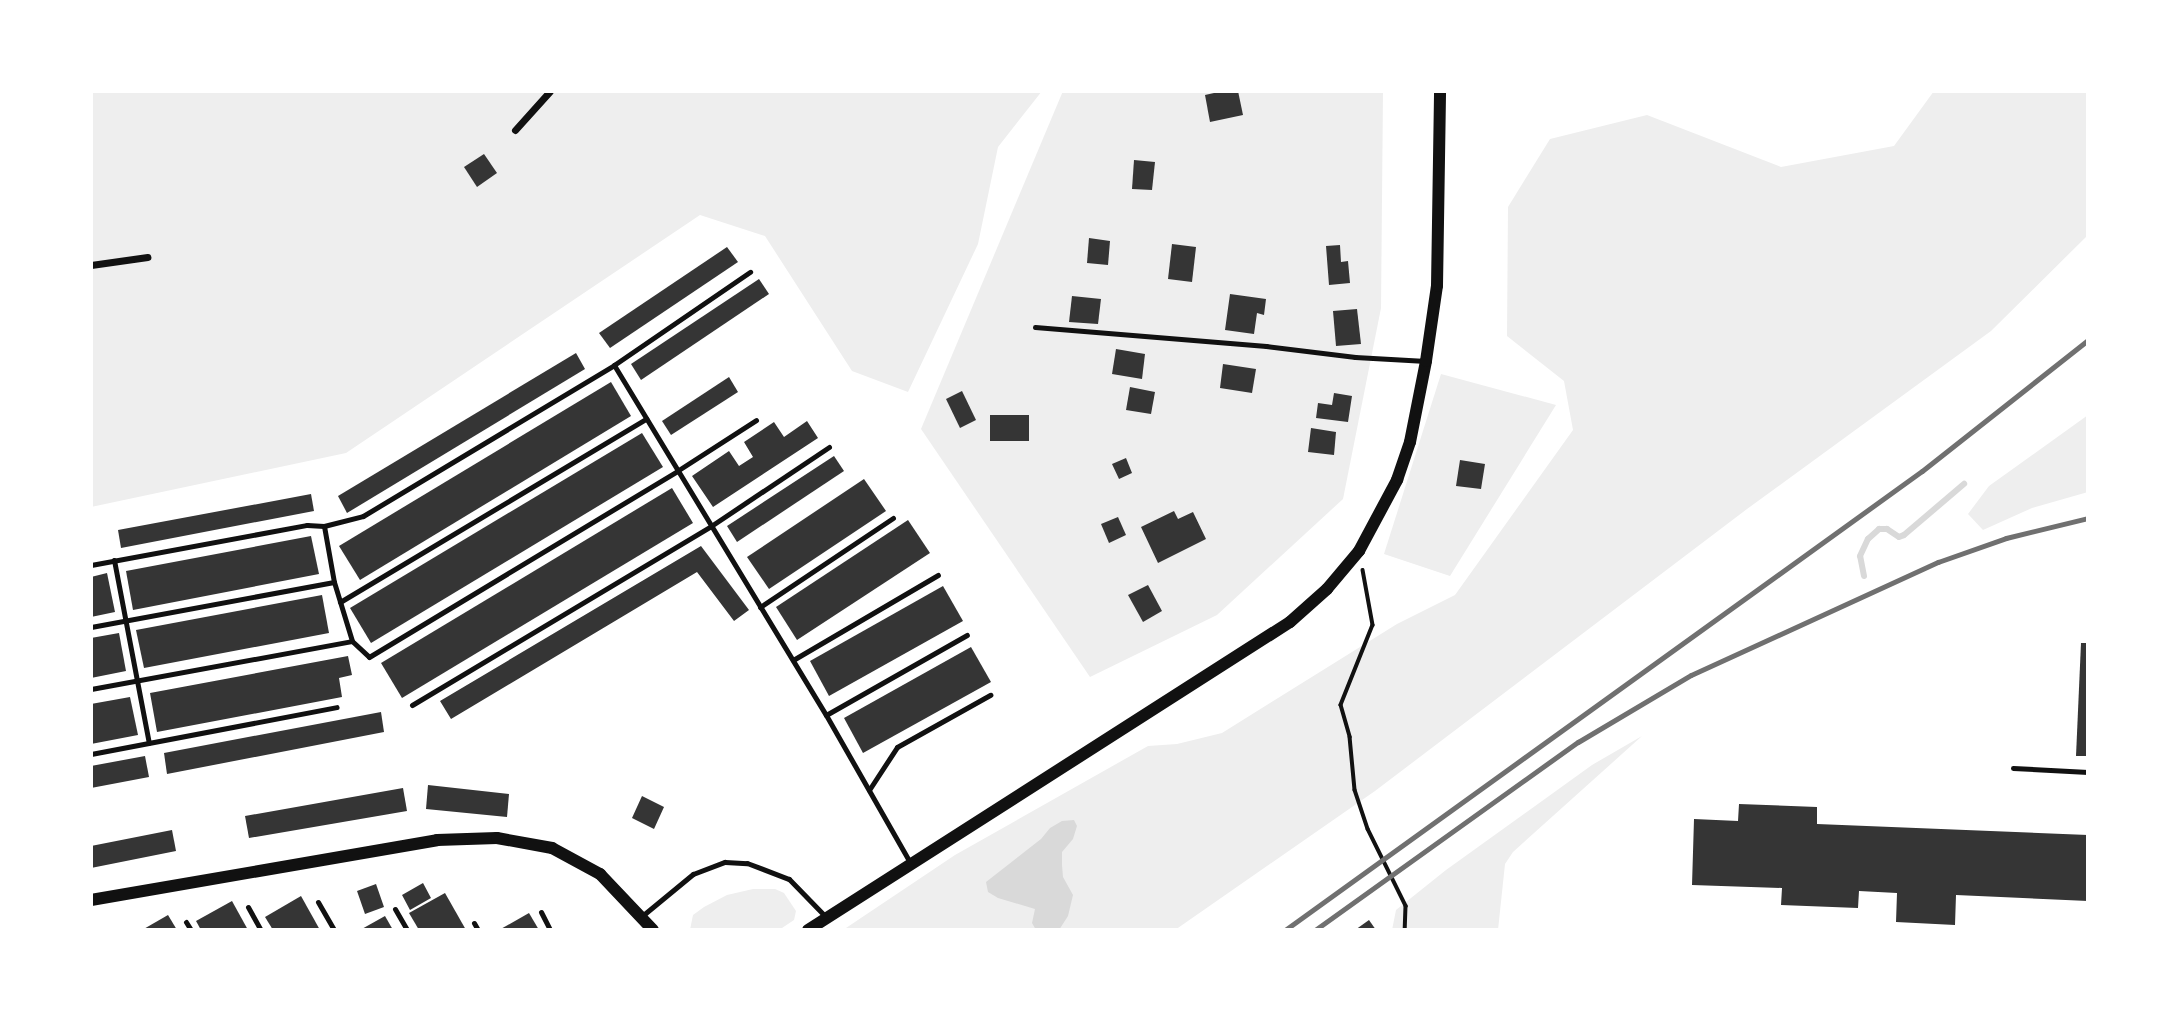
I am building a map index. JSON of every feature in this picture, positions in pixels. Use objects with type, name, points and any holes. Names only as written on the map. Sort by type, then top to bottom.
[{"type":"street","points":[[515,130],[550,91]]},
{"type":"street","points":[[808,930],[1290,622],[1327,589],[1359,551],[1397,480],[1410,442],[1426,361],[1437,286],[1440,91]]},
{"type":"street","points":[[91,265],[147,257]]},
{"type":"street","points":[[91,900],[437,840],[497,838],[552,848],[600,874],[653,930]]},
{"type":"lane","points":[[91,565],[307,525],[324,526],[363,516],[614,365],[750,272]]},
{"type":"lane","points":[[1035,327],[1266,346],[1355,358],[1426,361]]},
{"type":"lane","points":[[614,365],[826,715],[911,864]]},
{"type":"lane","points":[[340,602],[646,419]]},
{"type":"lane","points":[[324,526],[334,582],[352,641],[369,657],[677,471],[756,420]]},
{"type":"lane","points":[[412,705],[711,526],[829,447]]},
{"type":"lane","points":[[760,607],[893,518]]},
{"type":"lane","points":[[114,561],[149,743]]},
{"type":"lane","points":[[793,660],[938,575]]},
{"type":"lane","points":[[91,627],[334,582]]},
{"type":"lane","points":[[826,715],[967,635]]},
{"type":"lane","points":[[91,689],[352,641]]},
{"type":"lane","points":[[869,790],[897,747],[990,695]]},
{"type":"lane","points":[[91,754],[337,708]]},
{"type":"lane","points":[[2013,768],[2088,772]]},
{"type":"lane","points":[[642,916],[692,874],[725,862],[747,863],[789,879],[827,918]]},
{"type":"lane","points":[[318,902],[334,930]]},
{"type":"lane","points":[[248,907],[261,930]]},
{"type":"lane","points":[[395,909],[407,930]]},
{"type":"lane","points":[[541,912],[550,930]]},
{"type":"lane","points":[[186,922],[191,930]]},
{"type":"lane","points":[[474,923],[478,930]]},
{"type":"path","points":[[1359,551],[1373,625],[1341,705],[1350,737],[1355,789],[1368,830],[1406,906],[1405,930]]},
{"type":"shaded area","points":[[91,91],[1042,91],[998,147],[978,244],[908,392],[852,371],[765,236],[700,215],[346,453],[91,507]]},
{"type":"shaded area","points":[[1063,91],[1383,91],[1381,308],[1343,499],[1217,615],[1090,677],[921,429]]},
{"type":"shaded area","points":[[1934,91],[2088,91],[2088,235],[1991,331],[1747,509],[1375,791],[1175,930],[843,930],[955,855],[1148,746],[1177,744],[1222,733],[1397,624],[1455,595],[1573,430],[1564,381],[1507,336],[1508,207],[1550,139],[1647,115],[1781,167],[1894,146]]},
{"type":"shaded area","points":[[1441,374],[1556,405],[1450,576],[1384,554]]},
{"type":"shaded area","points":[[2088,415],[2088,492],[2032,508],[1983,530],[1968,514],[1989,486]]},
{"type":"shaded area","points":[[1642,736],[1513,852],[1505,864],[1498,930],[1392,930],[1396,910],[1446,870],[1592,765]]},
{"type":"shaded area","points":[[1074,820],[1077,826],[1073,839],[1062,852],[1063,877],[1073,895],[1068,916],[1059,930],[1036,930],[1032,923],[1035,909],[998,898],[988,892],[986,882],[1041,839],[1050,828],[1062,821]]},
{"type":"shaded area","points":[[753,889],[775,889],[784,893],[796,911],[794,920],[779,930],[690,930],[693,915],[704,907],[727,895]]},
{"type":"building","points":[[1238,91],[1243,115],[1210,122],[1205,95]]},
{"type":"building","points":[[484,154],[497,173],[477,187],[464,167]]},
{"type":"building","points":[[1134,160],[1155,162],[1152,190],[1132,189]]},
{"type":"building","points":[[1089,238],[1110,241],[1108,265],[1087,263]]},
{"type":"building","points":[[1172,244],[1196,247],[1192,282],[1168,279]]},
{"type":"building","points":[[1340,245],[1341,262],[1348,261],[1350,283],[1329,285],[1326,246]]},
{"type":"building","points":[[727,247],[738,262],[610,348],[599,333]]},
{"type":"building","points":[[759,279],[769,294],[641,380],[631,364]]},
{"type":"building","points":[[1230,294],[1266,299],[1264,315],[1257,313],[1254,334],[1225,330]]},
{"type":"building","points":[[1072,296],[1101,299],[1098,324],[1069,322]]},
{"type":"building","points":[[1357,309],[1361,344],[1336,346],[1333,311]]},
{"type":"building","points":[[1116,349],[1145,354],[1142,379],[1112,374]]},
{"type":"building","points":[[576,353],[585,369],[347,513],[338,496]]},
{"type":"building","points":[[1223,364],[1256,369],[1252,393],[1220,388]]},
{"type":"building","points":[[729,377],[738,392],[671,435],[662,421]]},
{"type":"building","points":[[611,382],[631,416],[360,580],[339,546]]},
{"type":"building","points":[[1130,387],[1155,392],[1151,414],[1126,410]]},
{"type":"building","points":[[962,391],[976,420],[960,428],[946,399]]},
{"type":"building","points":[[1334,393],[1352,396],[1348,422],[1316,418],[1318,403],[1332,405]]},
{"type":"building","points":[[990,415],[1029,415],[1029,441],[990,441]]},
{"type":"building","points":[[807,421],[818,438],[713,507],[692,476],[729,451],[739,466],[753,457],[744,442],[774,422],[784,437]]},
{"type":"building","points":[[1311,428],[1336,432],[1334,455],[1308,452]]},
{"type":"building","points":[[642,433],[663,467],[371,643],[350,608]]},
{"type":"building","points":[[834,456],[844,471],[737,542],[727,526]]},
{"type":"building","points":[[1126,458],[1132,473],[1119,479],[1112,464]]},
{"type":"building","points":[[1460,460],[1485,464],[1481,489],[1456,486]]},
{"type":"building","points":[[864,479],[886,511],[769,589],[747,557]]},
{"type":"building","points":[[672,488],[693,523],[402,698],[381,663]]},
{"type":"building","points":[[311,494],[314,511],[121,548],[118,530]]},
{"type":"building","points":[[1174,511],[1178,519],[1193,512],[1206,539],[1158,563],[1141,527]]},
{"type":"building","points":[[1118,517],[1126,535],[1109,543],[1101,524]]},
{"type":"building","points":[[908,520],[930,553],[797,640],[776,607]]},
{"type":"building","points":[[311,536],[319,574],[133,610],[126,571]]},
{"type":"building","points":[[701,546],[749,610],[734,621],[697,572],[451,719],[440,701]]},
{"type":"building","points":[[107,573],[115,612],[91,617],[91,577]]},
{"type":"building","points":[[1148,585],[1162,611],[1143,622],[1128,595]]},
{"type":"building","points":[[943,586],[963,621],[829,696],[810,661]]},
{"type":"building","points":[[322,595],[329,633],[144,668],[136,630]]},
{"type":"building","points":[[119,633],[126,671],[91,678],[91,638]]},
{"type":"building","points":[[2081,643],[2088,643],[2088,756],[2076,756]]},
{"type":"building","points":[[971,647],[991,682],[863,753],[844,718]]},
{"type":"building","points":[[348,656],[352,675],[339,678],[342,697],[157,732],[150,693]]},
{"type":"building","points":[[130,697],[138,735],[91,744],[91,704]]},
{"type":"building","points":[[381,712],[384,732],[167,774],[164,753]]},
{"type":"building","points":[[145,756],[149,777],[91,788],[91,766]]},
{"type":"building","points":[[428,785],[509,794],[507,817],[426,809]]},
{"type":"building","points":[[403,788],[407,811],[249,838],[245,816]]},
{"type":"building","points":[[642,796],[664,807],[654,829],[632,818]]},
{"type":"building","points":[[1739,804],[1817,807],[1817,824],[2088,835],[2088,901],[1956,895],[1955,925],[1896,922],[1897,893],[1859,891],[1858,908],[1781,905],[1782,888],[1692,885],[1694,819],[1738,821]]},
{"type":"building","points":[[172,830],[176,851],[91,868],[91,846]]},
{"type":"building","points":[[423,883],[431,898],[410,910],[402,895]]},
{"type":"building","points":[[376,884],[384,907],[365,914],[357,891]]},
{"type":"building","points":[[445,893],[466,930],[419,930],[409,913]]},
{"type":"building","points":[[301,896],[320,930],[273,930],[265,917]]},
{"type":"building","points":[[232,901],[248,930],[201,930],[196,921]]},
{"type":"building","points":[[529,913],[539,930],[499,930]]},
{"type":"building","points":[[168,915],[177,930],[142,930]]},
{"type":"building","points":[[385,916],[393,930],[360,930]]},
{"type":"building","points":[[1369,920],[1376,930],[1355,930]]},
{"type":"waterway","points":[[1864,576],[1860,556],[1868,539],[1879,529],[1887,529],[1899,537],[1904,535],[1964,484]]},
{"type":"railway","points":[[1285,930],[1922,471],[2088,340]]},
{"type":"railway","points":[[1315,930],[1578,742],[1691,675],[1938,562],[2006,538],[2088,518]]}]
